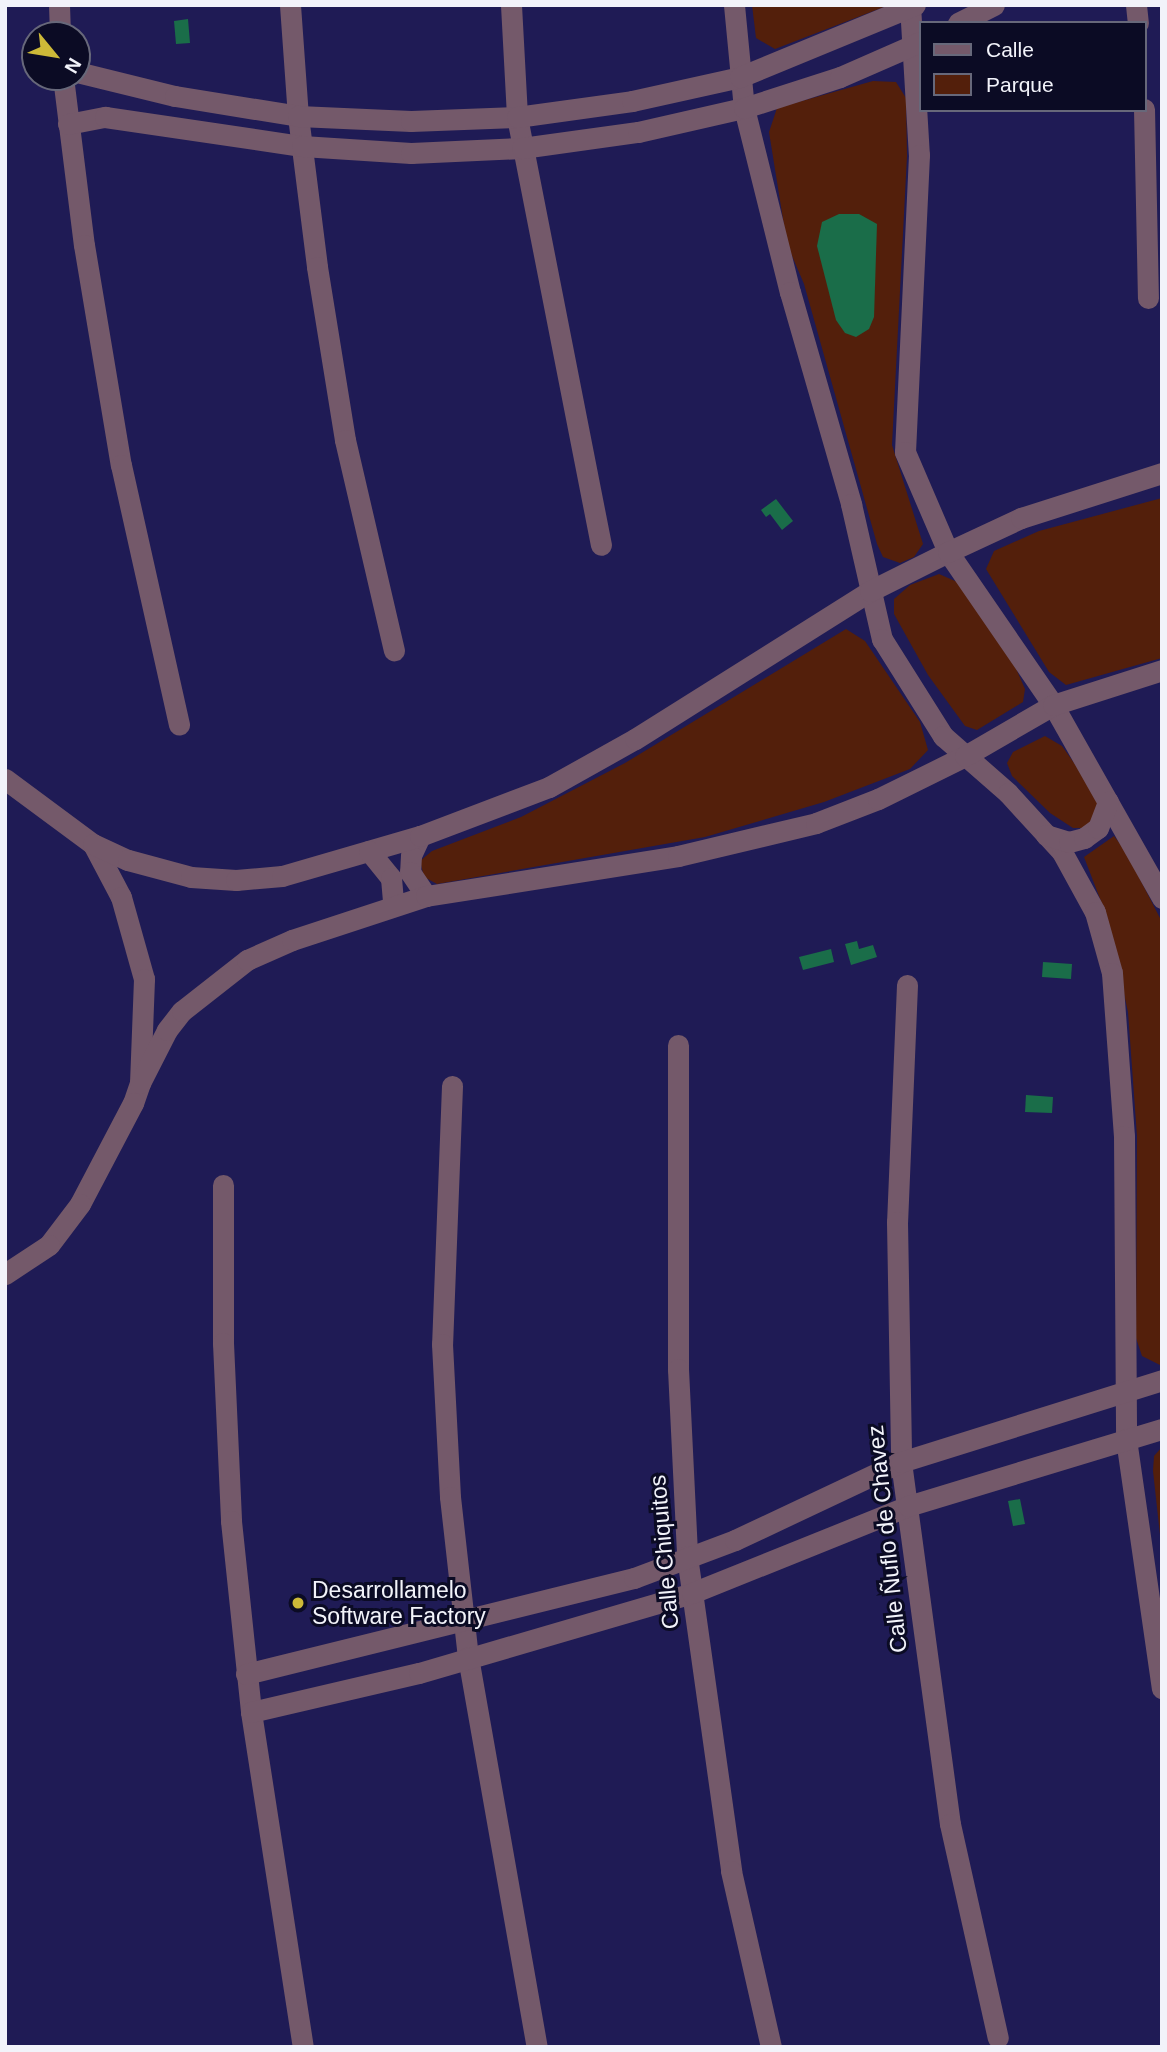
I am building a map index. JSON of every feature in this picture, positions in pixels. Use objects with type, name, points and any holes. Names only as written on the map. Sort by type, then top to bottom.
[{"type":"street","points":[[290,5],[298,116],[345,440],[394,650]]},
{"type":"street","points":[[511,5],[517,117],[522,148],[601,545]]},
{"type":"street","points":[[734,5],[744,108],[851,504],[881,639],[943,736],[1008,793],[1062,852],[1095,912],[1112,973],[1125,1136],[1126,1439],[1162,1688]]},
{"type":"street","points":[[962,21],[994,5]]},
{"type":"street","points":[[91,75],[175,96],[298,116],[411,121],[517,117],[632,101],[740,77],[912,6],[917,43],[918,99]]},
{"type":"street","points":[[68,124],[105,117],[302,146],[411,153],[522,148],[638,132],[744,108],[839,78],[917,43]]},
{"type":"street","points":[[64,91],[121,465],[180,726]]},
{"type":"street","points":[[918,112],[919,155],[905,452],[948,552],[1053,705],[1162,898]]},
{"type":"street","points":[[1144,112],[1148,298]]},
{"type":"street","points":[[5,779],[93,844],[128,860],[191,877],[236,880],[282,876],[420,836],[549,787],[635,739],[870,591],[1021,518],[1162,473]]},
{"type":"street","points":[[5,1273],[49,1245],[80,1204],[167,1030],[211,985],[247,960],[393,904],[426,896],[745,843],[878,799],[965,756],[1053,705],[1162,670]]},
{"type":"street","points":[[1046,835],[1069,842],[1084,838],[1098,828],[1108,802]]},
{"type":"street","points":[[420,836],[411,855],[410,872],[426,896]]},
{"type":"street","points":[[93,844],[121,897],[144,979],[141,1083]]},
{"type":"street","points":[[369,851],[391,878],[393,904]]},
{"type":"street","name":"Calle Ñuflo de Chavez","points":[[907,985],[897,1222],[901,1462],[950,1824],[998,2038]]},
{"type":"street","name":"Calle Chiquitos","points":[[678,1045],[678,1369],[687,1556],[731,1871],[771,2047]]},
{"type":"street","points":[[452,1086],[442,1344],[450,1497],[468,1657],[537,2047]]},
{"type":"street","points":[[223,1185],[223,1343],[230,1507],[251,1712],[303,2047]]},
{"type":"street","points":[[246,1674],[634,1578],[735,1540],[901,1462],[1125,1389],[1162,1380]]},
{"type":"street","points":[[251,1712],[468,1657],[692,1593],[908,1506],[1162,1429]]},
{"type":"green space","points":[[752,5],[889,5],[775,49],[756,38]]},
{"type":"green space","points":[[873,81],[896,82],[906,98],[907,156],[892,445],[923,544],[914,557],[900,563],[883,557],[877,544],[804,284],[787,244],[769,132],[777,108]]},
{"type":"green space","points":[[1162,498],[1162,658],[1066,685],[1049,672],[986,569],[994,551],[1039,531]]},
{"type":"green space","points":[[939,574],[962,584],[1011,657],[1025,689],[1023,702],[977,730],[965,726],[928,675],[894,614],[894,599],[910,585]]},
{"type":"green space","points":[[846,629],[865,641],[920,722],[928,750],[910,769],[824,802],[705,837],[437,884],[424,877],[420,861],[432,851],[521,817],[625,763]]},
{"type":"green space","points":[[1045,736],[1062,746],[1097,795],[1101,806],[1086,828],[1073,828],[1050,813],[1012,776],[1007,763],[1013,752]]},
{"type":"green space","points":[[1114,836],[1125,850],[1162,922],[1162,1366],[1142,1356],[1136,1338],[1137,1136],[1128,1012],[1107,917],[1084,857]]},
{"type":"green space","points":[[1162,1447],[1162,1553],[1153,1471],[1154,1456]]},
{"type":"shaded area","points":[[188,19],[190,43],[176,44],[174,21]]},
{"type":"shaded area","points":[[839,214],[859,214],[877,224],[874,317],[869,329],[856,337],[845,333],[836,320],[817,246],[822,222]]},
{"type":"shaded area","points":[[776,499],[793,521],[782,530],[770,514],[766,517],[761,510]]},
{"type":"shaded area","points":[[857,941],[859,949],[873,945],[877,957],[851,965],[845,944]]},
{"type":"shaded area","points":[[831,949],[834,962],[803,970],[799,957]]},
{"type":"shaded area","points":[[1043,962],[1072,964],[1071,979],[1042,977]]},
{"type":"shaded area","points":[[1026,1095],[1053,1097],[1052,1113],[1025,1112]]},
{"type":"shaded area","points":[[1020,1499],[1025,1524],[1013,1526],[1008,1501]]},
{"type":"place","name":"Desarrollamelo Software Factory","points":[[298,1603]]}]
